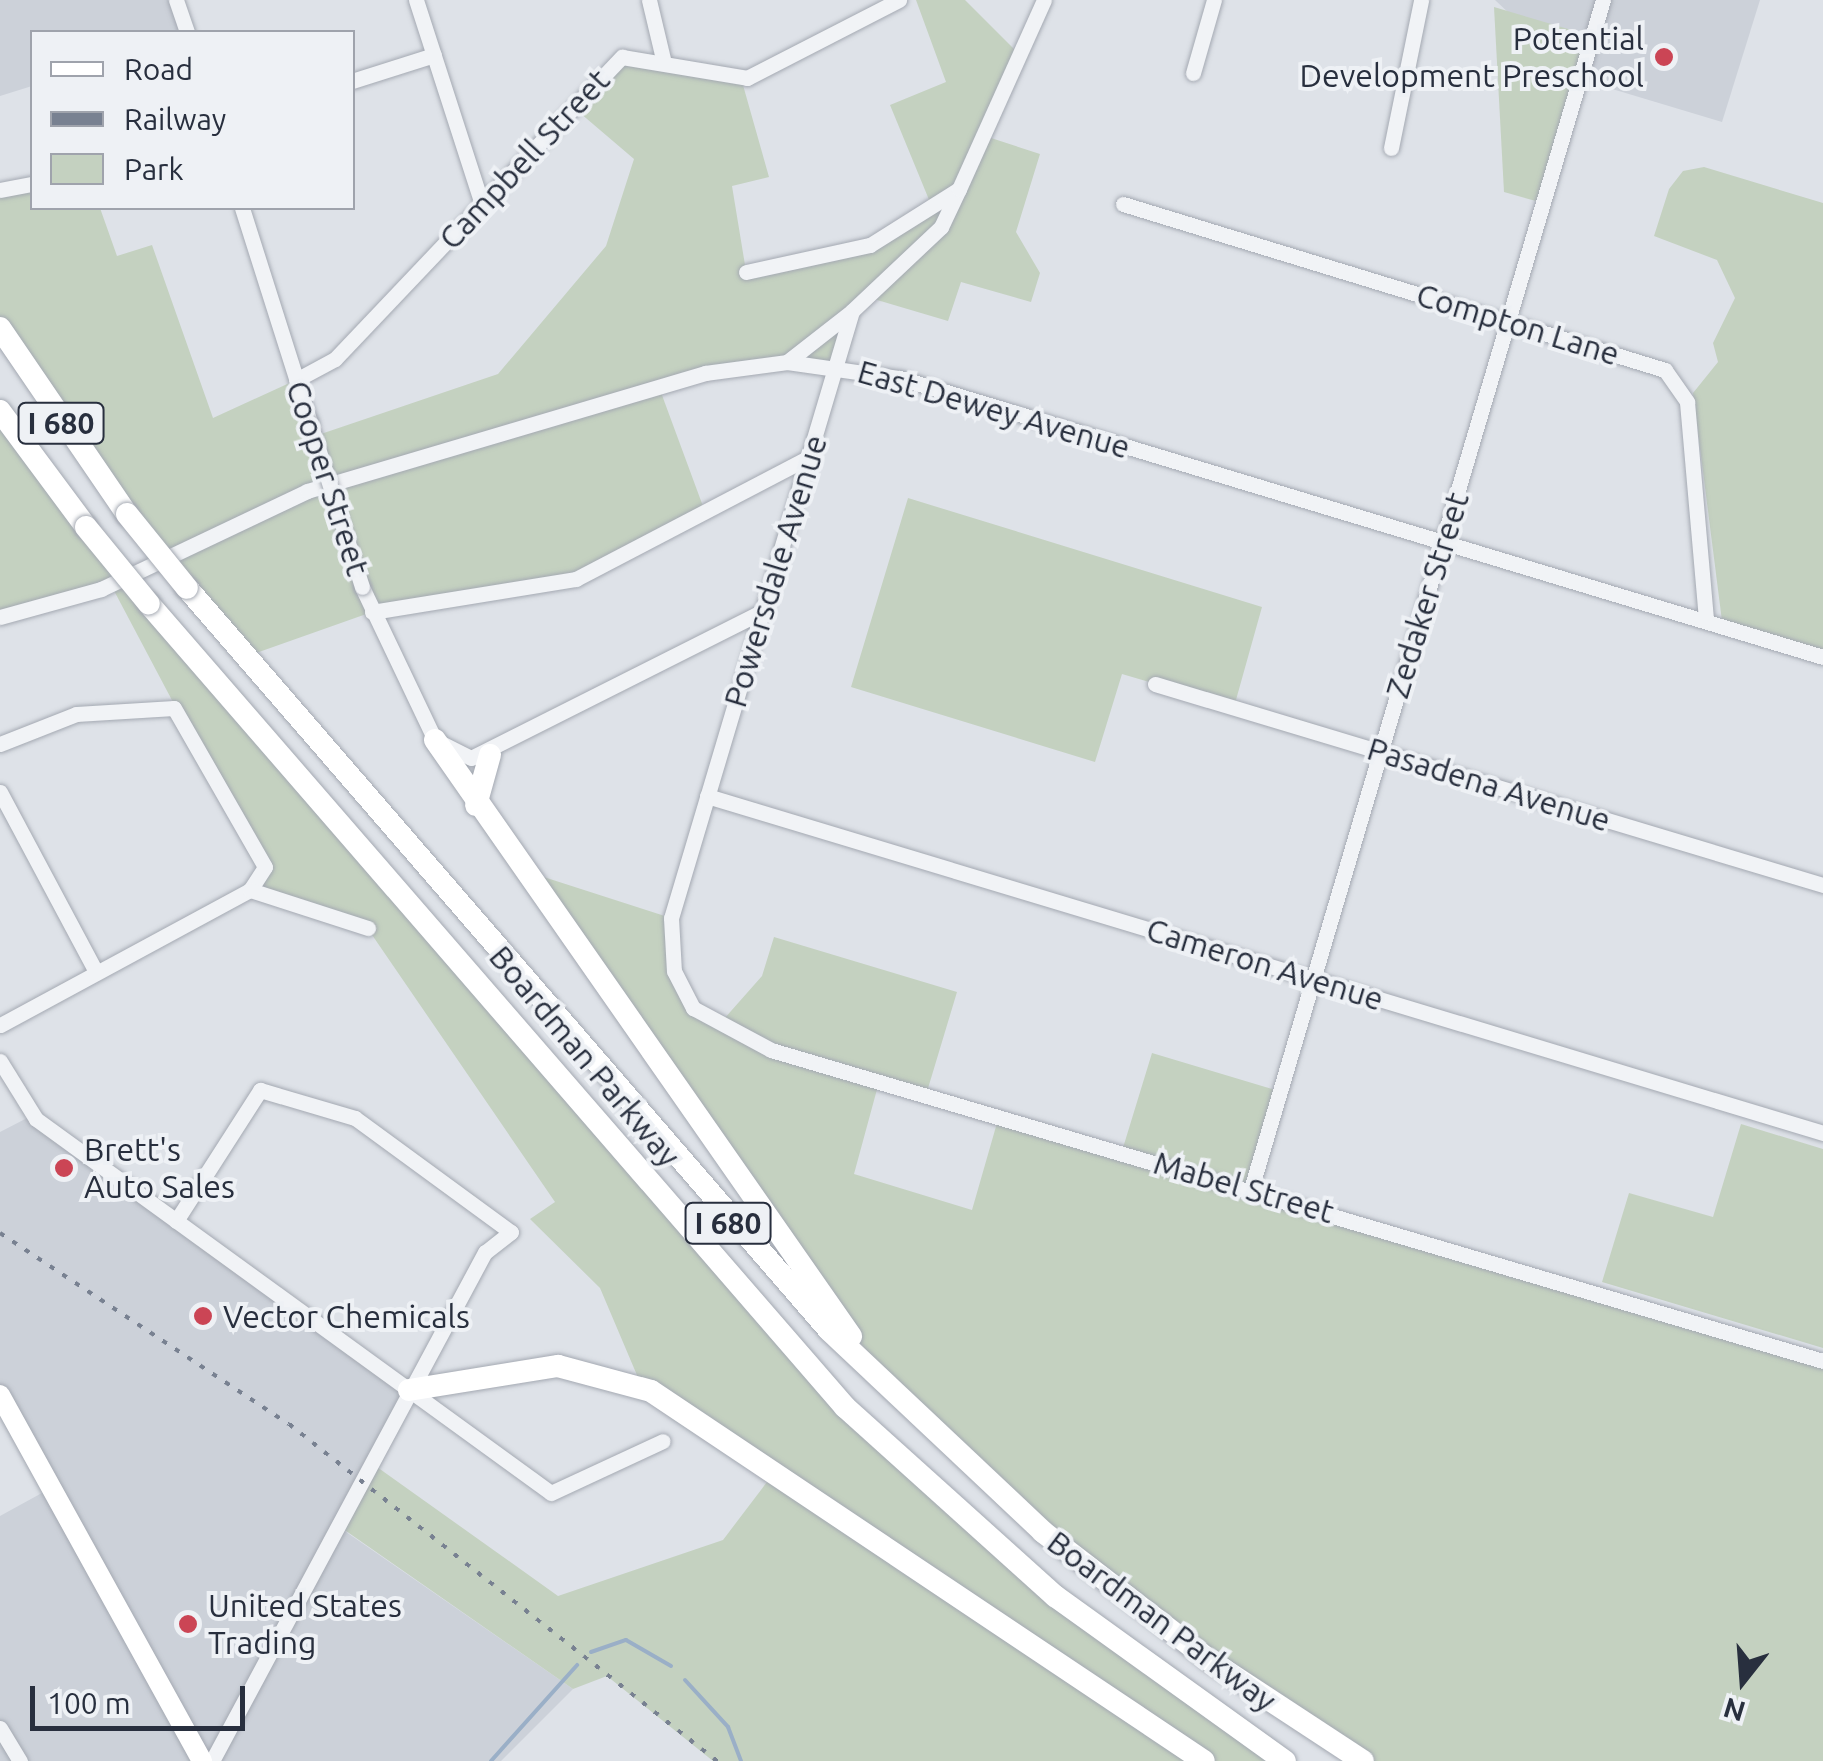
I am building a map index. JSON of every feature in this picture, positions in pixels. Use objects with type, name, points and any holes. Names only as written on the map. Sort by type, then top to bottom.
[{"type":"highway","name":"Boardman Parkway","points":[[0,328],[127,514],[187,588],[748,1246],[914,1413],[1113,1588],[1363,1761]]},
{"type":"highway","name":"Boardman Parkway","points":[[0,410],[68,505],[149,604],[845,1406],[1055,1596],[1285,1761]]},
{"type":"highway","points":[[0,428],[68,505]]},
{"type":"highway","points":[[435,740],[476,805],[914,1413]]},
{"type":"highway","points":[[476,805],[490,755]]},
{"type":"highway","points":[[410,1390],[558,1366],[651,1392],[1204,1761]]},
{"type":"main road","points":[[0,1395],[202,1761]]},
{"type":"street","points":[[176,0],[186,30]]},
{"type":"street","points":[[416,0],[481,202]]},
{"type":"street","points":[[649,0],[664,63]]},
{"type":"street","name":"Powersdale Avenue","points":[[681,989],[671,918],[852,311],[942,226],[1044,0]]},
{"type":"street","points":[[1193,73],[1214,0]]},
{"type":"street","points":[[1391,148],[1421,0]]},
{"type":"street","name":"Zedaker Street","points":[[1251,1189],[1602,0]]},
{"type":"street","name":"Campbell Street","points":[[296,380],[335,359],[622,57],[748,78],[892,1]]},
{"type":"street","points":[[355,81],[434,55]]},
{"type":"street","points":[[1,192],[30,185]]},
{"type":"street","points":[[746,272],[870,245],[959,188]]},
{"type":"street","name":"Compton Lane","points":[[1122,204],[1654,365],[1682,389],[1706,622]]},
{"type":"street","name":"Cooper Street","points":[[243,210],[362,587],[435,740]]},
{"type":"street","points":[[787,362],[852,311]]},
{"type":"street","name":"East Dewey Avenue","points":[[0,617],[101,589],[307,491],[705,373],[787,362],[836,364],[1823,657]]},
{"type":"street","points":[[372,612],[576,579],[809,457]]},
{"type":"street","points":[[435,740],[462,757],[490,755],[763,611]]},
{"type":"street","name":"Pasadena Avenue","points":[[1156,684],[1823,886]]},
{"type":"street","points":[[0,744],[76,714],[174,708],[264,858],[250,890],[0,1025]]},
{"type":"street","points":[[0,792],[96,972]]},
{"type":"street","name":"Cameron Avenue","points":[[708,796],[1823,1133]]},
{"type":"street","points":[[250,890],[368,928]]},
{"type":"street","name":"Mabel Street","points":[[681,989],[717,1028],[771,1050],[1251,1189],[1823,1362]]},
{"type":"street","points":[[0,1060],[36,1118],[554,1494],[663,1440]]},
{"type":"street","points":[[176,1222],[260,1090],[355,1118],[511,1232],[485,1252],[212,1761]]},
{"type":"street","points":[[0,1728],[20,1761]]},
{"type":"shaded area","points":[[0,0],[176,0],[186,30],[30,30],[30,87],[0,96]]},
{"type":"shaded area","name":"Potential Development Preschool","points":[[1495,0],[1760,0],[1722,122],[1579,79]]},
{"type":"shaded area","points":[[33,1115],[409,1390],[336,1525],[573,1689],[501,1761],[0,1761],[0,1516],[51,1488],[0,1395],[0,1132]]},
{"type":"green space","points":[[916,0],[965,0],[1022,57],[988,137],[1040,154],[1016,232],[1040,273],[1031,302],[961,282],[948,321],[867,297],[852,311],[837,364],[787,362],[659,387],[704,509],[596,570],[372,612],[245,657],[0,328],[0,190],[30,184],[30,210],[101,210],[117,256],[152,245],[213,418],[296,380],[315,436],[498,374],[606,246],[634,159],[573,107],[622,57],[741,78],[769,177],[732,186],[746,271],[842,253],[932,207],[890,105],[946,82]]},
{"type":"green space","points":[[1494,7],[1592,36],[1543,203],[1504,192]]},
{"type":"green space","points":[[1704,167],[1823,203],[1823,655],[1722,621],[1693,393],[1718,362],[1713,343],[1735,298],[1717,260],[1654,236],[1669,189],[1683,171]]},
{"type":"green space","points":[[0,428],[785,1344],[981,1533],[1285,1761],[713,1761],[607,1676],[573,1689],[336,1524],[370,1462],[558,1596],[723,1540],[773,1474],[642,1387],[600,1288],[530,1219],[555,1202],[368,929],[250,890],[264,874],[111,585],[0,617]]},
{"type":"green space","points":[[908,498],[1262,607],[1234,707],[1122,674],[1095,762],[851,687]]},
{"type":"green space","points":[[522,870],[671,918],[674,971],[716,1028],[762,976],[774,937],[957,992],[926,1095],[879,1082],[854,1174],[972,1210],[999,1116],[1122,1151],[1152,1053],[1279,1091],[1252,1188],[1823,1361],[1823,1761],[1363,1761],[1043,1532],[846,1329]]},
{"type":"green space","points":[[1741,1124],[1823,1149],[1823,1348],[1602,1282],[1629,1193],[1713,1217]]},
{"type":"waterway","points":[[591,1652],[626,1640],[671,1666]]},
{"type":"waterway","points":[[491,1761],[577,1665]]},
{"type":"waterway","points":[[685,1680],[728,1727],[741,1761]]},
{"type":"railway","points":[[0,1233],[289,1424],[717,1761]]},
{"type":"place","name":"Potential Development Preschool","points":[[1664,57]]},
{"type":"place","name":"Brett's Auto Sales","points":[[64,1168]]},
{"type":"place","name":"Vector Chemicals","points":[[203,1316]]},
{"type":"place","name":"United States Trading","points":[[188,1624]]}]
